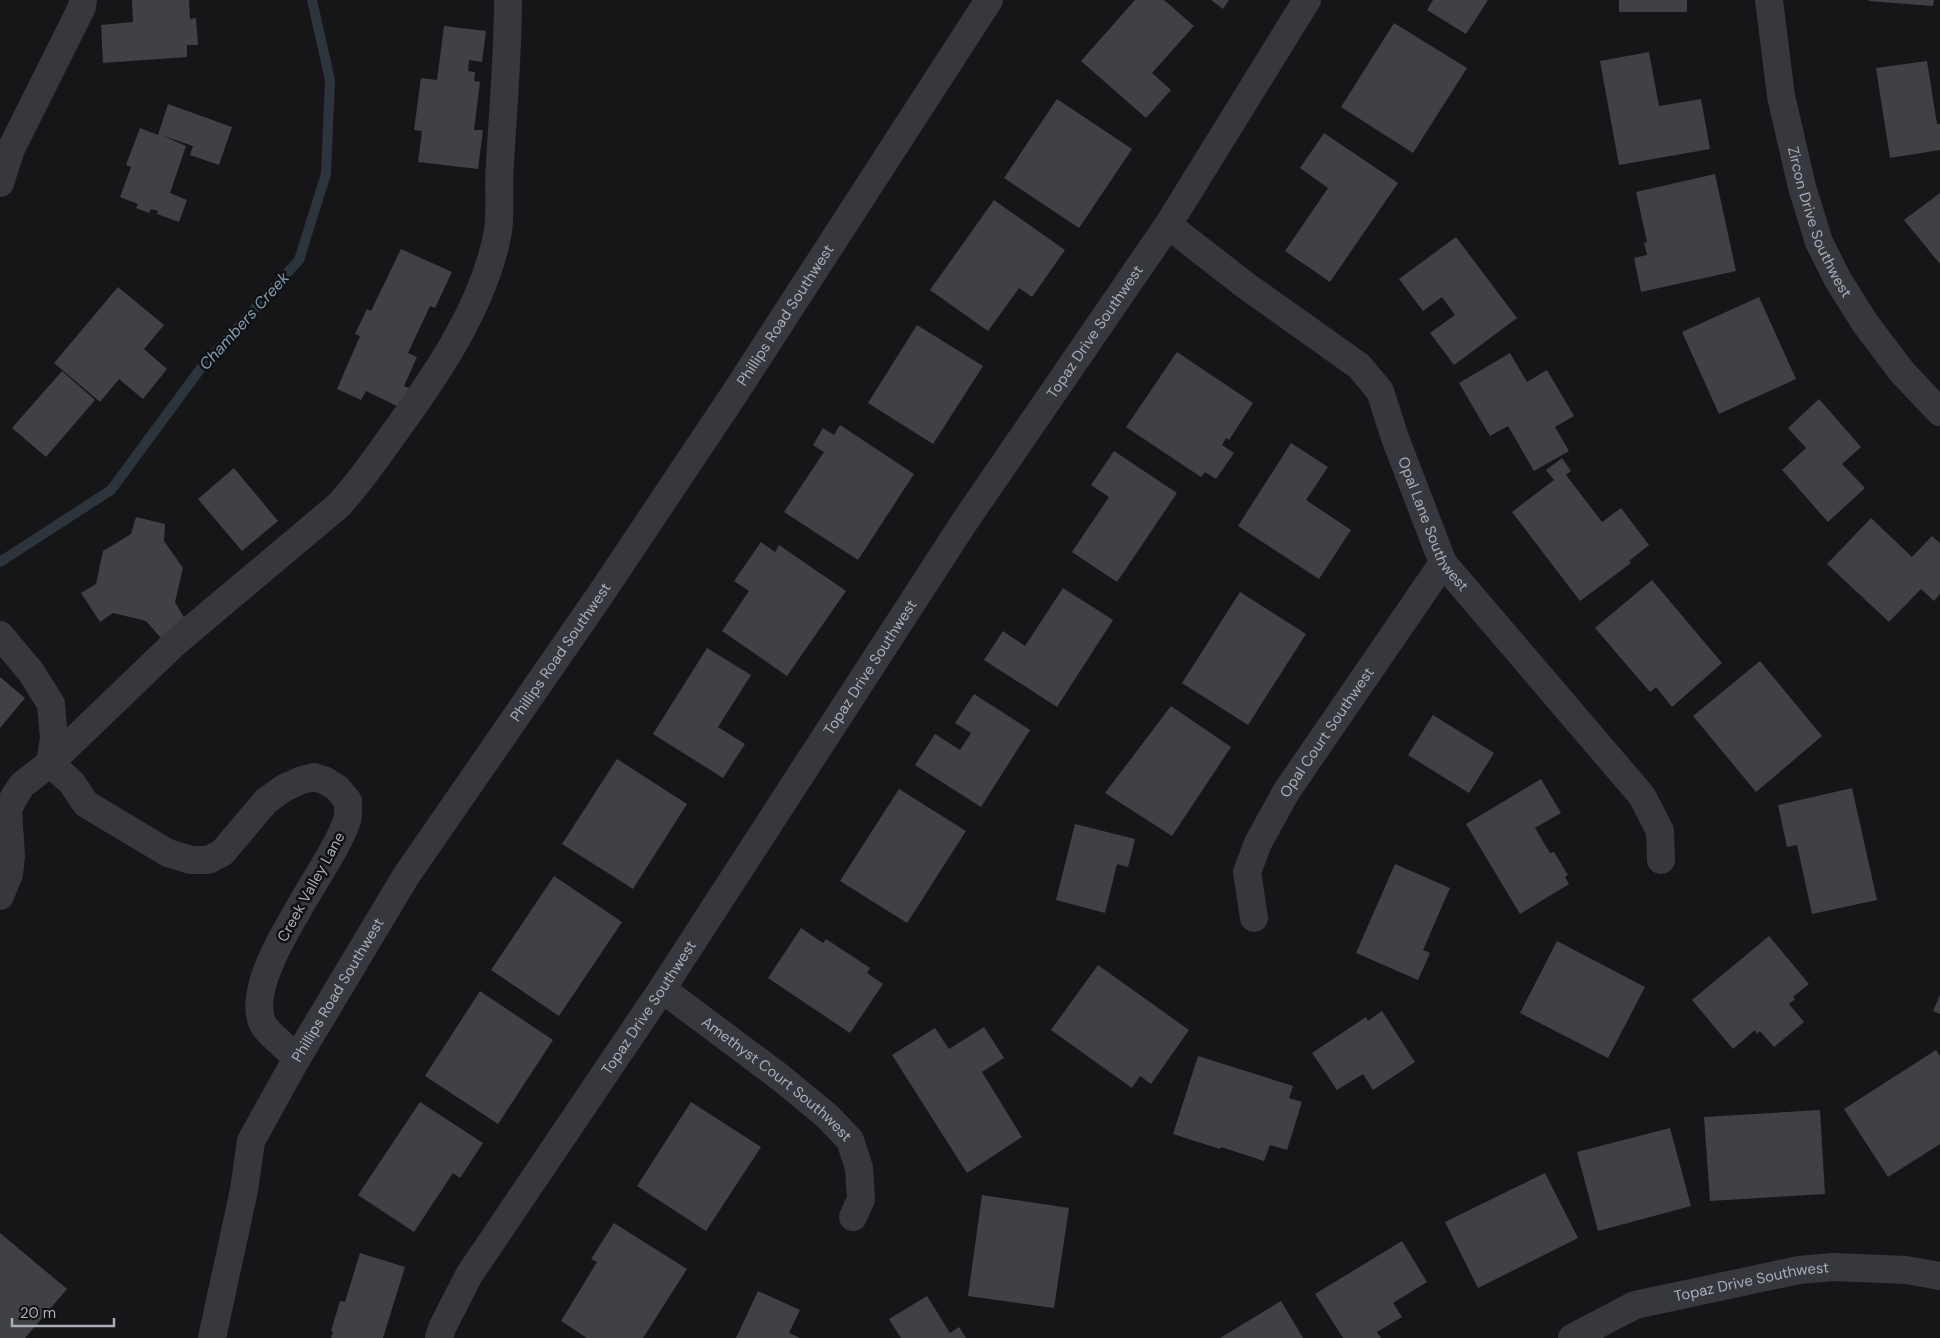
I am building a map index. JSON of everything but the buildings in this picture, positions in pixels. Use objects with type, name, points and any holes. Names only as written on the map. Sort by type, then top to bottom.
[{"type":"street","points":[[0,183],[11,149],[82,7],[83,0]]},
{"type":"street","points":[[0,896],[9,874],[11,856],[8,810],[22,785],[50,763],[176,642],[339,505],[357,484],[422,394],[469,314],[489,266],[498,230],[500,164],[508,54],[508,0]]},
{"type":"street","name":"Phillips Road Southwest","points":[[212,1338],[244,1190],[251,1141],[297,1058],[406,876],[600,595],[722,413],[989,0]]},
{"type":"street","name":"Topaz Drive Southwest","points":[[439,1338],[442,1328],[469,1275],[662,989],[965,521],[1168,225],[1307,0]]},
{"type":"street","name":"Zircon Drive Southwest","points":[[1769,0],[1780,96],[1802,187],[1819,242],[1838,280],[1865,323],[1902,372],[1940,412]]},
{"type":"street","name":"Opal Lane Southwest","points":[[1168,225],[1245,285],[1359,366],[1380,391],[1395,438],[1443,563],[1642,796],[1660,831],[1661,860]]},
{"type":"street","name":"Opal Court Southwest","points":[[1254,918],[1247,872],[1258,843],[1286,792],[1443,563]]},
{"type":"street","points":[[0,635],[32,672],[51,704],[54,739],[50,763]]},
{"type":"street","name":"Creek Valley Lane","points":[[50,763],[72,783],[86,804],[168,853],[191,860],[208,860],[222,853],[266,801],[284,788],[302,780],[314,777],[326,781],[337,788],[348,801],[348,818],[270,961],[260,990],[259,1009],[264,1026],[297,1058]]},
{"type":"street","name":"Amethyst Court Southwest","points":[[662,989],[781,1078],[827,1116],[850,1140],[859,1168],[861,1199],[853,1217]]},
{"type":"street","name":"Topaz Drive Southwest","points":[[1572,1338],[1635,1306],[1799,1270],[1833,1267],[1906,1270],[1940,1276]]},
{"type":"waterway","name":"Chambers Creek","points":[[0,562],[111,490],[201,368],[299,260],[326,174],[330,80],[312,0]]}]
